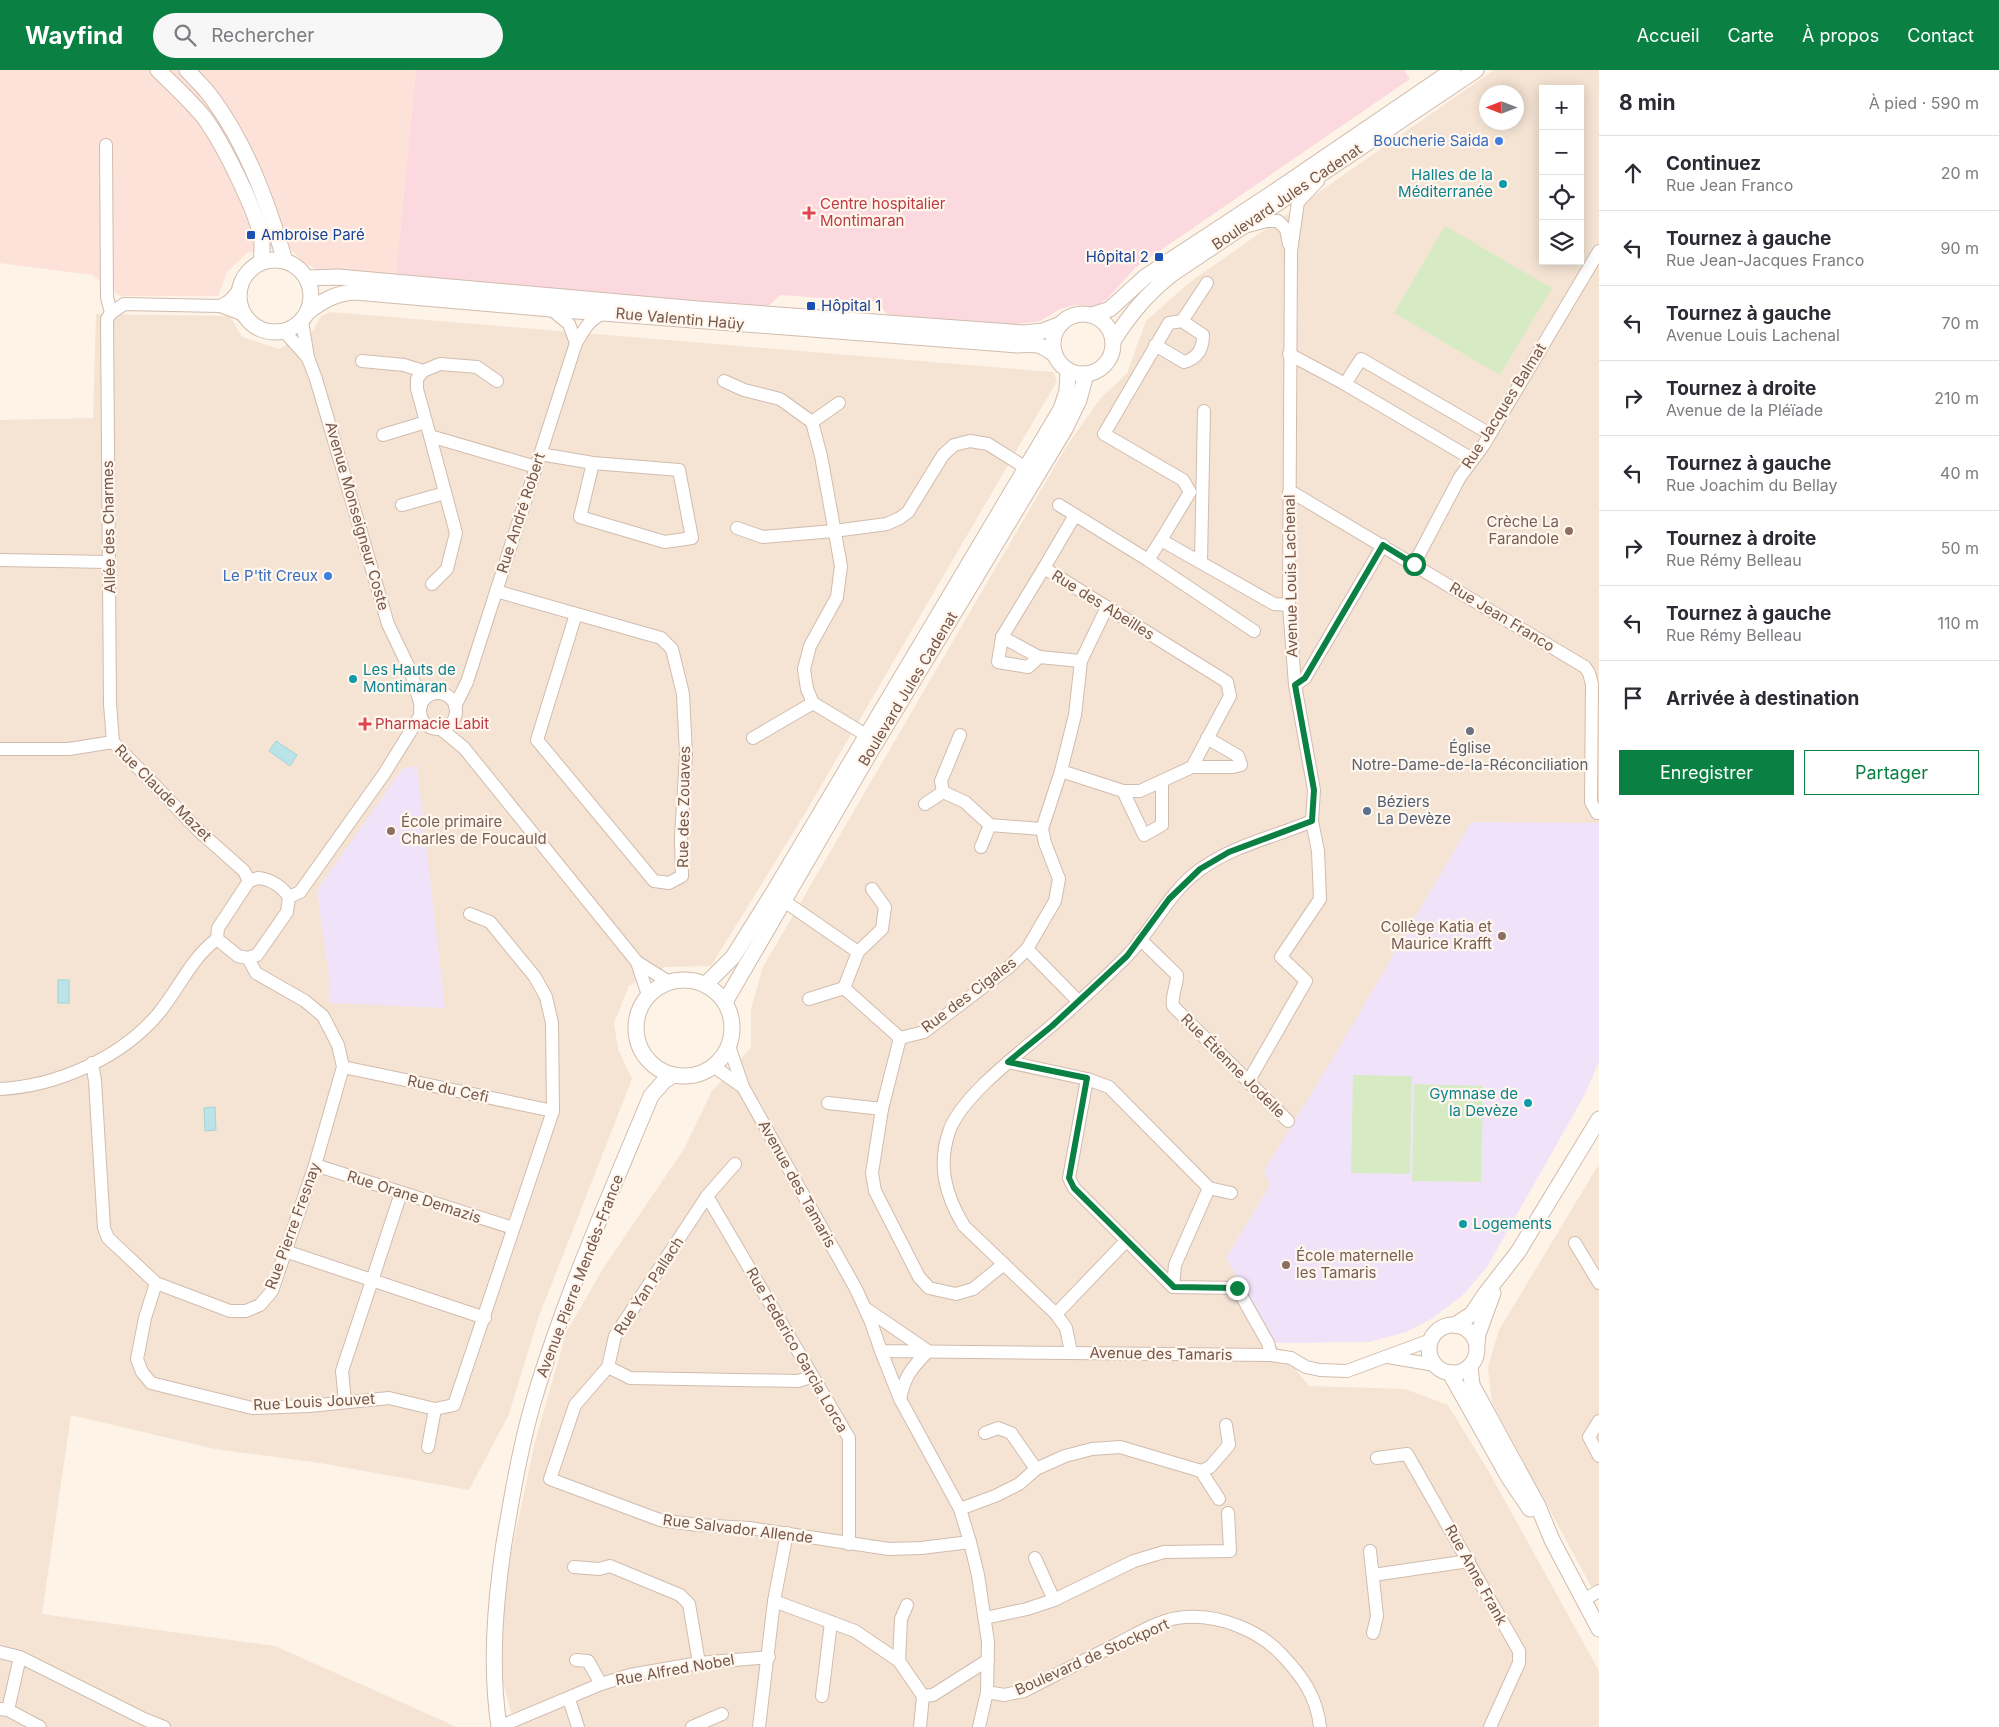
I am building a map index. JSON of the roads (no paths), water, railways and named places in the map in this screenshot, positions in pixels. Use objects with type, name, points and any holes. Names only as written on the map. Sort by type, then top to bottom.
[{"type":"street","points":[[158,70],[206,120],[226,155],[246,197],[261,236],[261,262]]},
{"type":"street","points":[[187,70],[211,97],[232,128],[251,163],[286,261]]},
{"type":"street","name":"Boulevard Jules Cadenat","points":[[1092,315],[1110,309],[1146,277],[1453,70]]},
{"type":"street","name":"Boulevard Jules Cadenat","points":[[1113,342],[1136,307],[1152,290],[1172,274],[1476,70]]},
{"type":"street","name":"Allée des Charmes","points":[[106,145],[107,297],[111,313],[107,320],[110,704],[113,742]]},
{"type":"street","name":"Avenue Louis Lachenal","points":[[1248,1082],[1306,981],[1281,957],[1320,899],[1318,851],[1312,821],[1314,790],[1295,685],[1289,605],[1289,354],[1291,251],[1298,202],[1326,171]]},
{"type":"street","name":"Avenue Louis Lachenal","points":[[1240,228],[1268,221],[1278,221],[1286,229],[1291,251]]},
{"type":"street","name":"Rue Jacques Balmat","points":[[1414,564],[1460,477],[1483,446],[1599,251]]},
{"type":"street","points":[[220,306],[229,301],[239,290],[244,277],[252,268],[261,262],[277,259],[298,267],[307,278],[311,295],[305,316],[294,327],[284,332],[272,332],[261,330],[251,324],[240,307],[239,290]]},
{"type":"street","name":"Rue Valentin Haüy","points":[[307,278],[338,277],[726,311],[1024,333],[1043,331],[1061,324]]},
{"type":"street","points":[[1182,322],[1206,283]]},
{"type":"street","name":"Rue Valentin Haüy","points":[[305,316],[322,302],[344,292],[355,292],[897,338],[1018,346],[1037,344],[1042,345],[1055,355]]},
{"type":"street","points":[[111,313],[124,304],[220,306],[244,315]]},
{"type":"street","points":[[551,310],[569,324],[576,343]]},
{"type":"street","name":"Rue André Robert","points":[[455,710],[467,682],[576,343],[592,319],[604,313]]},
{"type":"street","points":[[1075,315],[1092,315],[1108,327],[1113,342],[1113,352],[1104,367],[1096,372],[1086,374],[1068,370],[1060,364],[1055,355],[1054,340],[1061,324],[1075,315]]},
{"type":"street","name":"Avenue Monseigneur Coste","points":[[305,316],[308,358],[316,379],[388,624],[411,672],[420,711]]},
{"type":"street","points":[[1155,346],[1184,362],[1194,359],[1203,345],[1203,335],[1182,322],[1169,323],[1155,346],[1104,434],[1183,480],[1190,492],[1203,499]]},
{"type":"street","name":"Avenue Monseigneur Coste","points":[[284,332],[308,358]]},
{"type":"street","points":[[1289,354],[1345,384],[1472,459]]},
{"type":"street","points":[[1345,384],[1361,358],[1490,434]]},
{"type":"street","points":[[362,361],[404,365],[423,370],[440,364],[477,367],[497,381]]},
{"type":"street","points":[[423,370],[417,379],[416,389],[456,533],[447,568],[432,584]]},
{"type":"street","name":"Boulevard Jules Cadenat","points":[[706,984],[733,957],[1026,468],[1060,409],[1068,391],[1068,370]]},
{"type":"street","name":"Boulevard Jules Cadenat","points":[[726,1002],[872,749],[1064,428],[1079,400],[1086,374]]},
{"type":"street","points":[[724,381],[744,390],[780,399],[812,422],[840,566],[837,597],[810,646],[804,669],[807,689],[813,703],[866,735]]},
{"type":"street","points":[[812,422],[839,403]]},
{"type":"street","points":[[1201,561],[1204,411]]},
{"type":"street","points":[[383,435],[426,422]]},
{"type":"street","points":[[430,436],[536,467]]},
{"type":"street","points":[[738,528],[763,536],[834,531],[887,524],[908,512],[943,455],[954,445],[970,441],[988,444],[1026,468]]},
{"type":"street","points":[[540,454],[593,463],[679,470],[692,538],[665,542],[580,517],[593,463]]},
{"type":"street","points":[[1148,560],[1190,492]]},
{"type":"street","points":[[402,505],[445,493]]},
{"type":"street","name":"Rue Jean Franco","points":[[1289,493],[1295,494],[1383,545],[1586,667],[1590,673],[1592,684],[1591,802],[1598,813]]},
{"type":"street","points":[[1059,506],[1148,560],[1254,631]]},
{"type":"street","name":"Rue des Abeilles","points":[[1040,657],[1028,667],[998,662],[1002,637],[1076,516]]},
{"type":"street","points":[[1161,540],[1274,604],[1289,605]]},
{"type":"street","points":[[1295,685],[1305,678],[1383,545]]},
{"type":"street","points":[[0,560],[109,562]]},
{"type":"street","name":"Rue des Abeilles","points":[[1044,568],[1227,682],[1230,696],[1192,767]]},
{"type":"street","name":"Rue des Zouaves","points":[[496,591],[661,638],[672,649],[683,694],[686,755],[681,838],[682,876],[669,883],[654,881],[537,740],[576,614]]},
{"type":"street","points":[[943,792],[966,802],[990,825],[1042,829],[1061,771],[1075,715],[1081,661],[1107,607]]},
{"type":"street","name":"Rue des Abeilles","points":[[1002,637],[1040,657],[1081,661]]},
{"type":"street","name":"Avenue Monseigneur Coste","points":[[411,672],[439,694]]},
{"type":"street","points":[[289,897],[300,892],[404,745],[427,696],[439,694],[467,682]]},
{"type":"street","points":[[439,694],[455,710],[464,748]]},
{"type":"street","points":[[753,738],[813,703]]},
{"type":"street","points":[[404,745],[418,734],[450,724],[455,710]]},
{"type":"street","points":[[420,711],[427,726],[438,729],[464,748],[637,962],[669,982]]},
{"type":"street","points":[[943,792],[941,781],[960,735]]},
{"type":"street","points":[[1061,771],[1123,791],[1140,791],[1192,767],[1233,767],[1241,765],[1238,756],[1207,738]]},
{"type":"street","name":"Rue Claude Mazet","points":[[0,750],[69,749],[113,742],[199,831],[244,871],[250,881]]},
{"type":"street","points":[[1123,791],[1144,835],[1162,825],[1162,781]]},
{"type":"street","points":[[925,804],[943,792]]},
{"type":"street","points":[[1071,1352],[1066,1328],[1056,1314],[964,1226],[954,1210],[946,1192],[943,1169],[948,1138],[957,1116],[980,1089],[1008,1062],[1078,1002],[1127,956],[1169,899],[1200,869],[1229,852],[1312,821]]},
{"type":"street","points":[[981,847],[990,825]]},
{"type":"street","name":"Rue des Cigales","points":[[900,1038],[924,1032],[1008,968],[1027,949],[1055,901],[1059,880],[1045,843],[1042,829]]},
{"type":"street","points":[[0,1090],[24,1087],[53,1080],[92,1064],[124,1045],[158,1014],[204,949],[217,939],[218,928],[250,881],[258,878],[267,879],[284,890],[289,897],[287,912],[257,955],[248,958],[238,956],[217,939]]},
{"type":"street","points":[[844,988],[858,952],[882,929],[885,907],[872,889]]},
{"type":"street","points":[[784,901],[858,952]]},
{"type":"street","points":[[428,1447],[435,1409],[454,1405],[485,1318],[553,1111],[552,1023],[546,998],[534,977],[490,922],[470,914]]},
{"type":"street","name":"Rue Étienne Jodelle","points":[[1140,940],[1177,975],[1177,985],[1172,997],[1173,1006],[1288,1120]]},
{"type":"street","name":"Rue des Cigales","points":[[1027,949],[1078,1002]]},
{"type":"street","points":[[248,958],[256,973],[305,1002],[322,1016],[338,1045],[343,1067]]},
{"type":"street","points":[[637,962],[648,996]]},
{"type":"street","points":[[681,979],[694,980],[706,984],[726,1002],[731,1016],[732,1031],[729,1046],[714,1066],[700,1073],[687,1076],[674,1075],[662,1071],[652,1064],[641,1048],[636,1030],[641,1006],[658,987],[669,982],[681,979]]},
{"type":"street","points":[[844,988],[900,1038],[882,1109],[872,1173],[875,1191],[919,1277],[930,1288],[956,1294],[973,1289],[1004,1264]]},
{"type":"street","points":[[809,999],[844,988]]},
{"type":"street","name":"Avenue des Tamaris","points":[[729,1046],[742,1087],[846,1270],[865,1308],[881,1351],[1271,1355],[1291,1358],[1306,1367],[1320,1370],[1347,1371],[1431,1340]]},
{"type":"street","points":[[1008,1062],[1087,1078],[1109,1086],[1209,1188],[1231,1193]]},
{"type":"street","name":"Rue Pierre Fresnay","points":[[92,1064],[95,1082],[104,1228],[108,1238],[156,1283],[230,1311],[246,1311],[260,1305],[272,1291],[315,1165],[343,1067]]},
{"type":"street","name":"Avenue Pierre Mendès-France","points":[[651,1096],[652,1064]]},
{"type":"street","name":"Avenue des Tamaris","points":[[714,1066],[742,1087]]},
{"type":"street","name":"Rue du Cefi","points":[[343,1067],[553,1111]]},
{"type":"street","name":"Avenue Pierre Mendès-France","points":[[499,1726],[494,1674],[497,1594],[520,1457],[533,1404],[554,1337],[651,1096],[664,1081],[674,1075]]},
{"type":"street","points":[[1087,1078],[1069,1178],[1074,1188],[1174,1287],[1237,1288],[1268,1343],[1271,1355]]},
{"type":"street","points":[[828,1103],[882,1109]]},
{"type":"street","points":[[1552,1540],[1509,1478],[1450,1373],[1435,1365],[1430,1353],[1431,1340],[1440,1329],[1455,1325],[1472,1314],[1518,1252],[1599,1118]]},
{"type":"street","name":"Rue Yan Pallach","points":[[608,1367],[615,1336],[707,1196],[735,1164]]},
{"type":"street","name":"Rue Orane Demazis","points":[[315,1165],[513,1228]]},
{"type":"street","points":[[1174,1287],[1175,1265],[1209,1188]]},
{"type":"street","points":[[345,1402],[342,1371],[401,1193]]},
{"type":"street","name":"Rue Federico Garcia Lorca","points":[[707,1196],[848,1438],[849,1544]]},
{"type":"street","points":[[1056,1314],[1126,1241]]},
{"type":"street","points":[[1575,1243],[1599,1283]]},
{"type":"street","points":[[285,1251],[485,1318]]},
{"type":"street","points":[[1450,1373],[1461,1372],[1470,1366],[1476,1356],[1478,1334],[1499,1277]]},
{"type":"street","name":"Rue Louis Jouvet","points":[[156,1283],[145,1318],[137,1359],[142,1372],[151,1383],[252,1408],[309,1406],[388,1398],[435,1409]]},
{"type":"street","name":"Avenue des Tamaris","points":[[865,1308],[928,1351]]},
{"type":"street","points":[[1455,1325],[1469,1330],[1477,1344]]},
{"type":"street","points":[[881,1351],[900,1399],[960,1508],[970,1542],[985,1618],[988,1660],[987,1692],[978,1727]]},
{"type":"street","points":[[900,1399],[909,1370],[928,1351]]},
{"type":"street","name":"Avenue des Tamaris","points":[[1388,1357],[1435,1365]]},
{"type":"street","points":[[1470,1366],[1472,1385],[1538,1506],[1552,1540],[1599,1629]]},
{"type":"street","points":[[608,1367],[630,1378],[798,1381],[811,1377]]},
{"type":"street","name":"Rue Salvador Allende","points":[[608,1367],[575,1405],[550,1479],[660,1520],[787,1533],[889,1549],[921,1548],[970,1542]]},
{"type":"street","points":[[1599,1421],[1589,1437],[1599,1456]]},
{"type":"street","points":[[960,1508],[995,1496],[1019,1484],[1036,1469],[1065,1456],[1092,1449],[1120,1447],[1201,1471],[1210,1467],[1229,1446],[1226,1425]]},
{"type":"street","points":[[985,1433],[998,1428],[1011,1433],[1036,1469]]},
{"type":"street","name":"Rue Anne Frank","points":[[1377,1458],[1407,1454],[1519,1651],[1519,1663],[1490,1727]]},
{"type":"street","points":[[1201,1471],[1219,1499]]},
{"type":"street","points":[[985,1618],[1027,1609],[1054,1600],[1134,1561],[1164,1552],[1230,1551],[1228,1514]]},
{"type":"street","points":[[759,1727],[769,1657],[774,1602],[787,1533]]},
{"type":"street","points":[[1370,1551],[1377,1616],[1374,1632]]},
{"type":"street","points":[[1035,1558],[1054,1600]]},
{"type":"street","points":[[1373,1575],[1469,1562]]},
{"type":"street","points":[[574,1567],[599,1569],[610,1566],[680,1595],[689,1604],[699,1663]]},
{"type":"street","points":[[1583,1600],[1599,1591]]},
{"type":"street","points":[[774,1602],[855,1631],[899,1661],[923,1696],[920,1727]]},
{"type":"street","points":[[899,1661],[901,1619],[907,1606]]},
{"type":"street","name":"Boulevard de Stockport","points":[[987,1692],[1004,1695],[1024,1691],[1155,1625],[1185,1617],[1215,1619],[1244,1628],[1273,1645],[1300,1674],[1316,1707],[1320,1727]]},
{"type":"street","points":[[822,1696],[831,1622]]},
{"type":"street","points":[[0,1652],[20,1657],[144,1719],[164,1727]]},
{"type":"street","points":[[20,1657],[4,1709],[40,1727]]},
{"type":"street","name":"Rue Alfred Nobel","points":[[499,1726],[569,1699],[601,1684],[630,1675],[699,1663],[769,1657]]},
{"type":"street","points":[[576,1660],[588,1661],[601,1684]]},
{"type":"street","points":[[923,1696],[933,1695],[988,1660]]},
{"type":"street","points":[[569,1699],[578,1727]]},
{"type":"street","points":[[692,1727],[722,1714]]},
{"type":"water","points":[[276,741],[297,755],[290,766],[269,751]]},
{"type":"water","points":[[58,980],[69,980],[69,1003],[58,1003]]},
{"type":"water","points":[[215,1107],[216,1130],[205,1131],[204,1108]]},
{"type":"place","name":"Boucherie Saida","points":[[1499,141]]},
{"type":"place","name":"Halles de la Méditerranée","points":[[1503,184]]},
{"type":"place","name":"Centre hospitalier Montimaran","points":[[809,213]]},
{"type":"place","name":"Ambroise Paré","points":[[251,235]]},
{"type":"place","name":"Hôpital 2","points":[[1159,257]]},
{"type":"place","name":"Hôpital 1","points":[[811,306]]},
{"type":"place","name":"Crèche La Farandole","points":[[1569,531]]},
{"type":"place","name":"Le P'tit Creux","points":[[328,576]]},
{"type":"place","name":"Les Hauts de Montimaran","points":[[353,679]]},
{"type":"place","name":"Pharmacie Labit","points":[[365,724]]},
{"type":"place","name":"Église Notre-Dame-de-la-Réconciliation","points":[[1470,731]]},
{"type":"place","name":"Béziers La Devèze","points":[[1367,811]]},
{"type":"place","name":"École primaire Charles de Foucauld","points":[[391,831]]},
{"type":"place","name":"Collège Katia et Maurice Krafft","points":[[1502,936]]},
{"type":"place","name":"Gymnase de la Devèze","points":[[1528,1103]]},
{"type":"place","name":"Logements","points":[[1463,1224]]},
{"type":"place","name":"École maternelle les Tamaris","points":[[1286,1265]]}]
